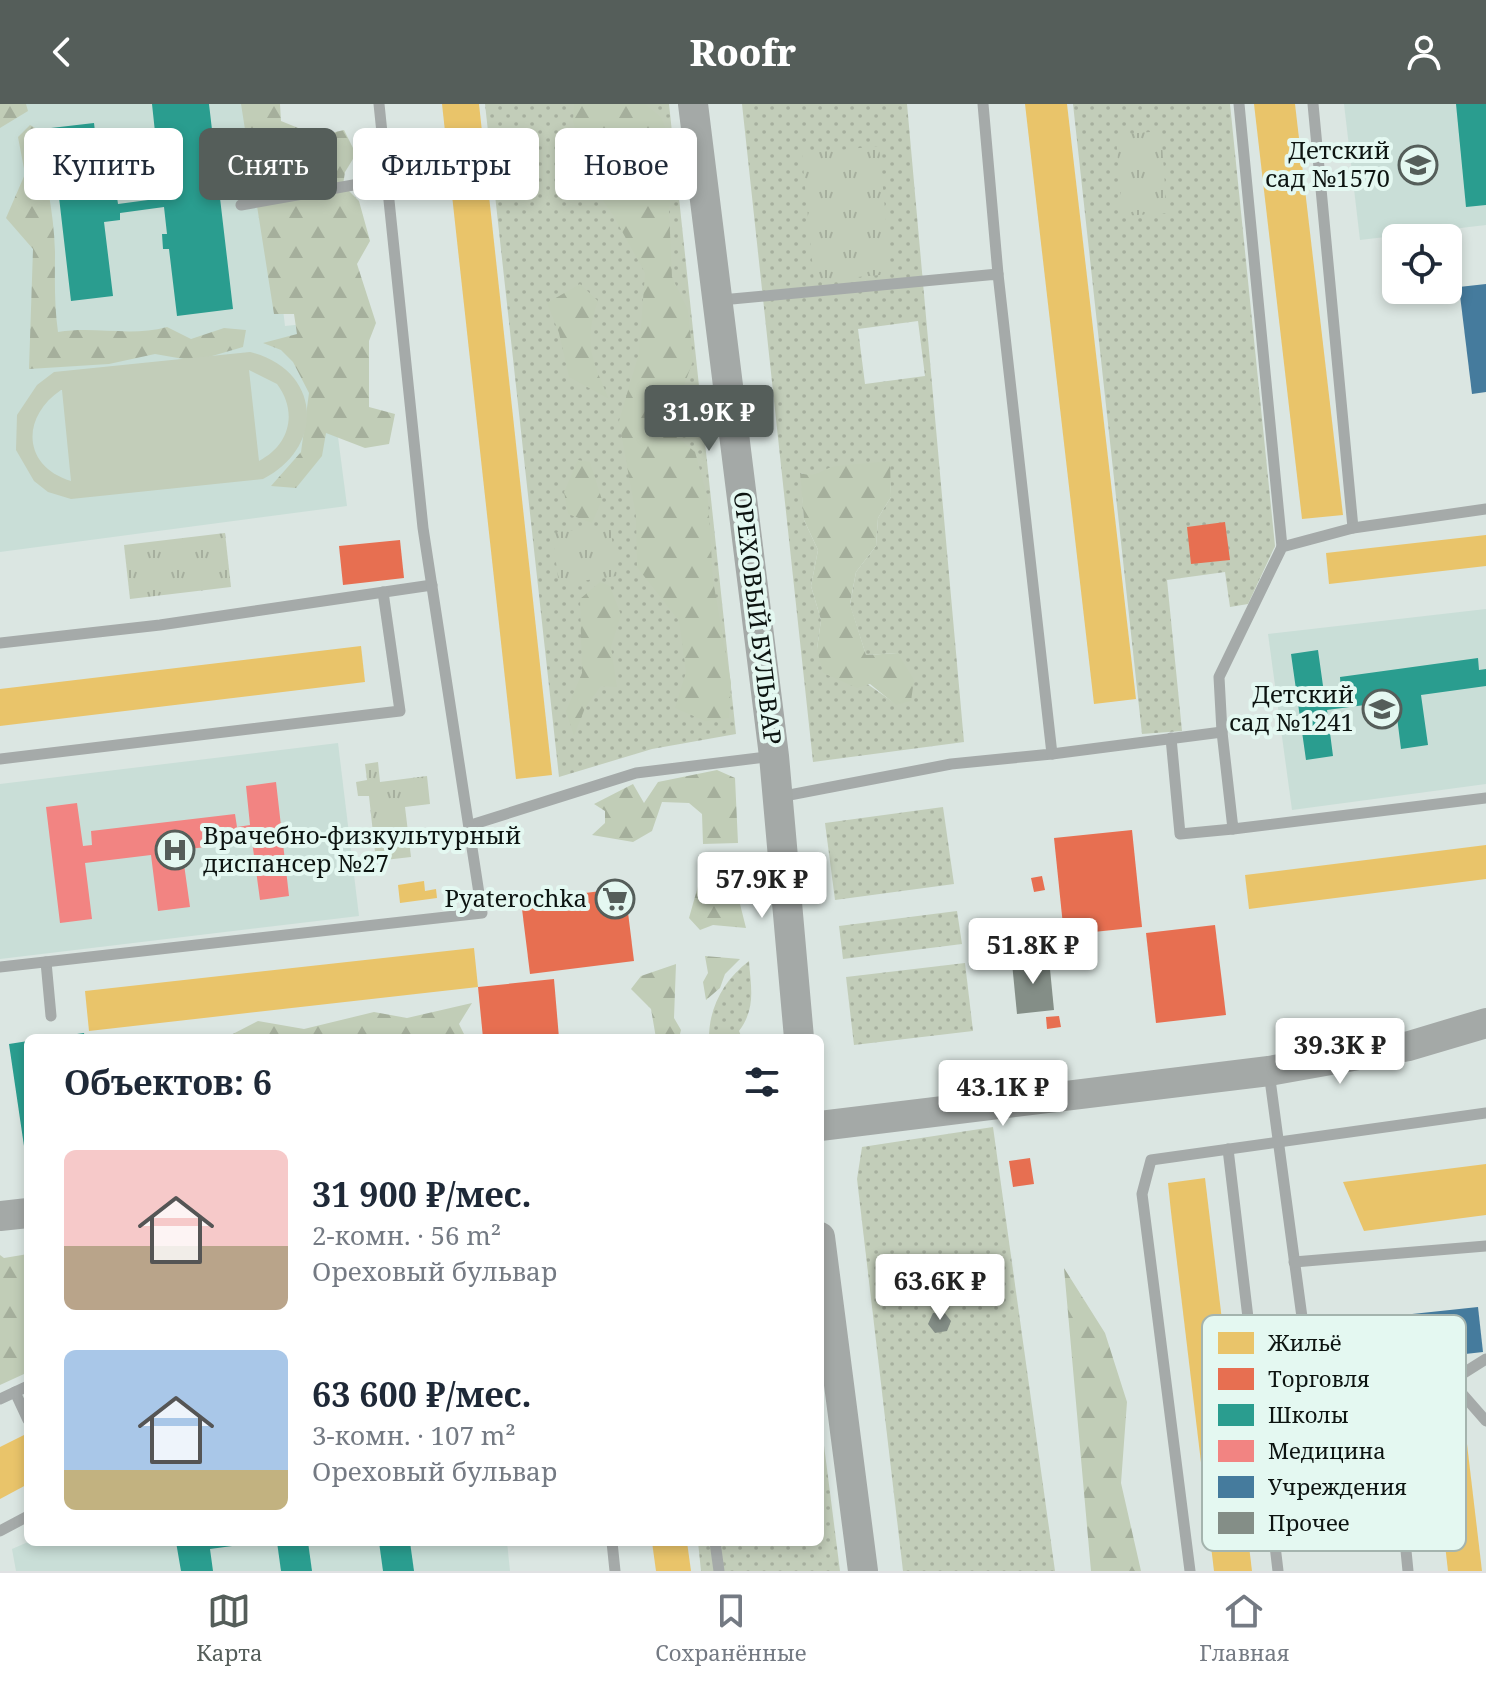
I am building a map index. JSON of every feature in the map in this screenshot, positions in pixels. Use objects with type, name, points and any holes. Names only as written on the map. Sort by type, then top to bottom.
[{"type":"main road","name":"ОРЕХОВЫЙ БУЛЬВАР","points":[[693,104],[774,756],[799,1034]]},
{"type":"main road","points":[[824,1126],[1269,1071],[1409,1046],[1486,1023]]},
{"type":"main road","points":[[824,1268],[863,1571]]},
{"type":"lane","points":[[377,128],[379,104]]},
{"type":"lane","points":[[983,104],[998,274],[1052,754]]},
{"type":"lane","points":[[1233,829],[1219,677],[1282,547],[1239,104]]},
{"type":"lane","points":[[1313,104],[1353,528]]},
{"type":"lane","points":[[241,205],[353,185]]},
{"type":"lane","points":[[0,967],[482,913],[402,363],[389,200]]},
{"type":"lane","points":[[717,301],[998,274]]},
{"type":"lane","points":[[1282,547],[1353,528],[1486,509]]},
{"type":"lane","points":[[0,643],[160,625],[432,585]]},
{"type":"lane","points":[[0,759],[400,711],[383,592]]},
{"type":"lane","points":[[778,797],[951,764],[1222,732]]},
{"type":"lane","points":[[1171,738],[1180,834],[1486,798]]},
{"type":"lane","points":[[471,825],[636,773],[774,756]]},
{"type":"lane","points":[[46,962],[51,1016]]},
{"type":"lane","points":[[1269,1071],[1301,1315]]},
{"type":"lane","points":[[1190,1571],[1142,1194],[1151,1160],[1486,1113]]},
{"type":"lane","points":[[1228,1149],[1248,1315]]},
{"type":"lane","points":[[1294,1262],[1486,1246]]},
{"type":"lane","points":[[1466,1372],[1486,1359]]},
{"type":"lane","points":[[0,1399],[24,1388]]},
{"type":"lane","points":[[15,1392],[24,1411]]},
{"type":"lane","points":[[1466,1398],[1486,1421]]},
{"type":"lane","points":[[0,1531],[24,1518]]},
{"type":"lane","points":[[612,1546],[615,1571]]},
{"type":"lane","points":[[716,1546],[719,1571]]},
{"type":"lane","points":[[1276,1551],[1278,1571]]},
{"type":"lane","points":[[1406,1551],[1408,1571]]},
{"type":"shaded area","points":[[0,104],[259,104],[262,128],[199,128],[199,200],[270,200],[285,326],[323,322],[347,506],[0,552]]},
{"type":"shaded area","name":"Детский сад №1570","points":[[1344,104],[1486,104],[1486,225],[1462,228],[1462,224],[1382,224],[1382,237],[1360,240]]},
{"type":"shaded area","name":"Детский сад №1241","points":[[1486,609],[1486,784],[1292,810],[1268,634]]},
{"type":"shaded area","name":"Врачебно-физкультурный диспансер №27","points":[[338,743],[359,916],[0,959],[0,784]]},
{"type":"shaded area","points":[[24,1544],[507,1546],[510,1571],[16,1571],[12,1549]]},
{"type":"green space","points":[[0,104],[26,104],[28,111],[0,128]]},
{"type":"green space","points":[[241,104],[280,104],[281,121],[298,128],[245,128]]},
{"type":"green space","points":[[485,104],[669,104],[672,128],[555,128],[555,200],[679,200],[736,734],[652,749],[559,777],[496,200],[539,200],[539,128],[488,128]]},
{"type":"green space","points":[[574,104],[645,104],[661,117],[666,128],[575,128]]},
{"type":"green space","points":[[742,104],[907,104],[964,742],[813,762]],"holes":[[[918,321],[925,376],[865,384],[858,329]],[[889,462],[891,497],[878,518],[876,546],[856,572],[850,605],[866,655],[898,653],[896,704],[817,649],[821,620],[811,586],[818,550],[804,520],[801,473],[811,477]]]},
{"type":"green space","points":[[1073,104],[1230,104],[1275,546],[1248,604],[1230,607],[1225,572],[1167,580],[1182,731],[1142,734]]},
{"type":"green space","points":[[344,130],[353,148],[353,159],[345,172],[343,185],[353,195],[353,200],[359,201],[370,241],[357,264],[376,323],[369,341],[369,407],[395,414],[389,444],[365,448],[326,433],[322,456],[296,488],[271,486],[301,452],[309,393],[293,362],[281,350],[263,343],[297,334],[294,314],[274,314],[256,200],[337,200],[337,132]]},
{"type":"green space","points":[[24,131],[24,169],[18,137]]},
{"type":"green space","points":[[1161,131],[1167,213],[1122,216],[1116,135]]},
{"type":"green space","points":[[879,146],[891,274],[814,281],[802,154]]},
{"type":"green space","points":[[24,176],[24,200],[50,200],[58,332],[140,331],[167,327],[191,339],[224,328],[246,330],[243,347],[195,361],[155,354],[109,364],[29,369],[33,249],[6,218]]},
{"type":"green space","points":[[602,200],[670,200],[672,277],[688,310],[693,361],[668,429],[695,452],[708,499],[713,580],[731,683],[729,718],[705,721],[675,708],[686,672],[679,621],[637,567],[636,516],[619,421],[639,353],[645,273]]},
{"type":"green space","points":[[580,284],[598,301],[590,340],[598,373],[609,399],[569,377],[559,333],[547,303]]},
{"type":"green space","points":[[250,352],[273,361],[291,374],[302,391],[307,410],[305,429],[298,448],[284,465],[263,479],[71,499],[48,492],[34,481],[16,450],[17,415],[37,385],[54,372]],"holes":[[[249,370],[277,384],[284,395],[289,416],[284,437],[270,454],[259,461]],[[62,390],[71,481],[43,464],[33,440],[39,414]]]},
{"type":"green space","points":[[578,460],[590,462],[602,500],[592,523],[568,514],[564,492]]},
{"type":"green space","points":[[890,461],[891,497],[878,518],[876,546],[856,572],[850,604],[866,655],[898,653],[914,680],[911,701],[896,705],[870,684],[857,688],[823,673],[817,649],[821,620],[811,586],[818,550],[804,520],[800,473],[811,475],[837,466]]},
{"type":"green space","points":[[610,525],[617,576],[559,584],[552,533]]},
{"type":"green space","points":[[225,533],[231,587],[130,599],[124,545]]},
{"type":"green space","points":[[600,582],[610,586],[621,615],[611,647],[617,687],[601,686],[585,708],[574,736],[566,711],[582,673],[580,599]]},
{"type":"green space","points":[[378,762],[380,782],[427,776],[430,804],[405,807],[411,857],[376,861],[369,796],[358,796],[356,782],[367,780],[365,764]]},
{"type":"green space","points":[[717,770],[735,778],[738,843],[703,844],[702,814],[689,803],[662,802],[652,831],[633,842],[592,835],[605,823],[605,811],[594,804],[633,784],[644,803],[658,782]]},
{"type":"green space","points":[[943,807],[954,884],[835,900],[825,823]]},
{"type":"green space","points":[[710,864],[731,864],[745,874],[740,904],[746,928],[713,925],[700,930],[689,918],[700,879]]},
{"type":"green space","points":[[957,911],[962,944],[843,959],[839,926]]},
{"type":"green space","points":[[705,956],[740,959],[725,974],[720,988],[706,1000],[703,982],[708,973]]},
{"type":"green space","points":[[749,961],[751,998],[740,1034],[709,1034],[715,1005],[732,977]]},
{"type":"green space","points":[[965,963],[973,1031],[854,1045],[846,977]]},
{"type":"green space","points":[[676,964],[674,1018],[680,1034],[655,1034],[651,1009],[631,989],[641,976]]},
{"type":"green space","points":[[472,1003],[459,1024],[464,1034],[233,1034],[258,1021],[304,1029],[374,1012],[407,1018]]},
{"type":"green space","points":[[993,1127],[1055,1571],[903,1571],[857,1179],[862,1147]]},
{"type":"green space","points":[[0,1255],[4,1258],[24,1255],[24,1374],[0,1385]]},
{"type":"green space","points":[[1064,1268],[1105,1333],[1127,1402],[1121,1483],[1141,1571],[1091,1571]]},
{"type":"green space","points":[[824,1445],[840,1571],[701,1571],[698,1546],[824,1546]]},
{"type":"building: Жильё","points":[[442,104],[479,104],[482,128],[445,128]]},
{"type":"building: Жильё","points":[[1025,104],[1067,104],[1136,699],[1094,704]]},
{"type":"building: Жильё","points":[[1254,104],[1295,104],[1343,515],[1302,519]]},
{"type":"building: Жильё","points":[[453,200],[489,200],[552,775],[516,779]]},
{"type":"building: Жильё","points":[[1486,535],[1486,566],[1329,584],[1326,553]]},
{"type":"building: Жильё","points":[[361,646],[365,682],[0,726],[0,689]]},
{"type":"building: Жильё","points":[[1486,845],[1486,879],[1249,909],[1245,875]]},
{"type":"building: Жильё","points":[[424,881],[425,891],[436,889],[437,898],[400,903],[398,885]]},
{"type":"building: Жильё","points":[[474,948],[478,987],[89,1031],[85,991]]},
{"type":"building: Жильё","points":[[1486,1164],[1486,1215],[1364,1231],[1343,1182]]},
{"type":"building: Жильё","points":[[1205,1178],[1221,1315],[1202,1315],[1202,1471],[1171,1212],[1168,1183]]},
{"type":"building: Жильё","points":[[24,1435],[24,1486],[0,1499],[0,1447]]},
{"type":"building: Жильё","points":[[1466,1444],[1482,1571],[1448,1571],[1446,1551],[1466,1551]]},
{"type":"building: Жильё","points":[[653,1546],[688,1546],[691,1571],[656,1571]]},
{"type":"building: Жильё","points":[[1212,1551],[1250,1551],[1252,1571],[1214,1571]]},
{"type":"building: Торговля","points":[[1225,522],[1230,560],[1191,564],[1187,527]]},
{"type":"building: Торговля","points":[[400,540],[404,578],[343,585],[339,546]]},
{"type":"building: Торговля","points":[[1132,830],[1142,927],[1064,935],[1054,838]]},
{"type":"building: Торговля","points":[[1042,876],[1045,890],[1034,892],[1031,878]]},
{"type":"building: Торговля","points":[[625,888],[634,961],[530,974],[521,901]]},
{"type":"building: Торговля","points":[[1215,925],[1226,1015],[1156,1023],[1146,933]]},
{"type":"building: Торговля","points":[[554,979],[559,1034],[483,1034],[478,987]]},
{"type":"building: Торговля","points":[[1059,1016],[1061,1027],[1047,1029],[1046,1017]]},
{"type":"building: Торговля","points":[[1030,1158],[1034,1184],[1013,1187],[1009,1161]]},
{"type":"building: Школы","points":[[152,104],[209,104],[212,128],[199,128],[199,200],[220,200],[233,309],[177,316],[169,249],[163,249],[162,234],[167,234],[164,207],[120,213],[120,220],[104,222],[113,296],[71,301],[59,200],[117,200],[118,204],[183,200],[183,128],[155,128]]},
{"type":"building: Школы","points":[[1456,104],[1486,104],[1486,205],[1466,207]]},
{"type":"building: Школы","points":[[94,123],[95,128],[51,128]]},
{"type":"building: Школы","points":[[1318,650],[1324,693],[1341,691],[1340,677],[1478,658],[1479,670],[1486,669],[1486,686],[1421,695],[1428,745],[1401,749],[1395,701],[1327,710],[1333,756],[1306,760],[1291,654]]},
{"type":"building: Школы","points":[[24,1042],[24,1146],[9,1044]]},
{"type":"building: Школы","points":[[177,1546],[232,1546],[210,1549],[213,1571],[181,1571]]},
{"type":"building: Школы","points":[[278,1546],[309,1546],[312,1571],[281,1571]]},
{"type":"building: Школы","points":[[380,1546],[411,1546],[414,1571],[383,1571]]},
{"type":"building: Медицина","points":[[276,782],[289,896],[260,900],[252,841],[182,850],[190,907],[158,911],[151,855],[85,863],[92,919],[60,923],[46,807],[77,803],[83,846],[92,845],[91,831],[235,814],[237,827],[250,825],[246,786]]},
{"type":"building: Учреждения","points":[[1486,284],[1486,392],[1472,394],[1461,304],[1462,287]]},
{"type":"building: Учреждения","points":[[1478,1307],[1483,1352],[1466,1354],[1466,1315],[1403,1315]]},
{"type":"building: Прочее","points":[[1049,959],[1054,1010],[1017,1014],[1012,963]]},
{"type":"building: Прочее","points":[[944,1312],[951,1321],[947,1331],[935,1333],[928,1324],[933,1313]]},
{"type":"place","name":"Детский сад №1570","points":[[1418,165]]},
{"type":"place","name":"Детский сад №1241","points":[[1382,709]]},
{"type":"place","name":"Врачебно-физкультурный диспансер №27","points":[[175,850]]},
{"type":"place","name":"Pyaterochka","points":[[615,899]]}]
